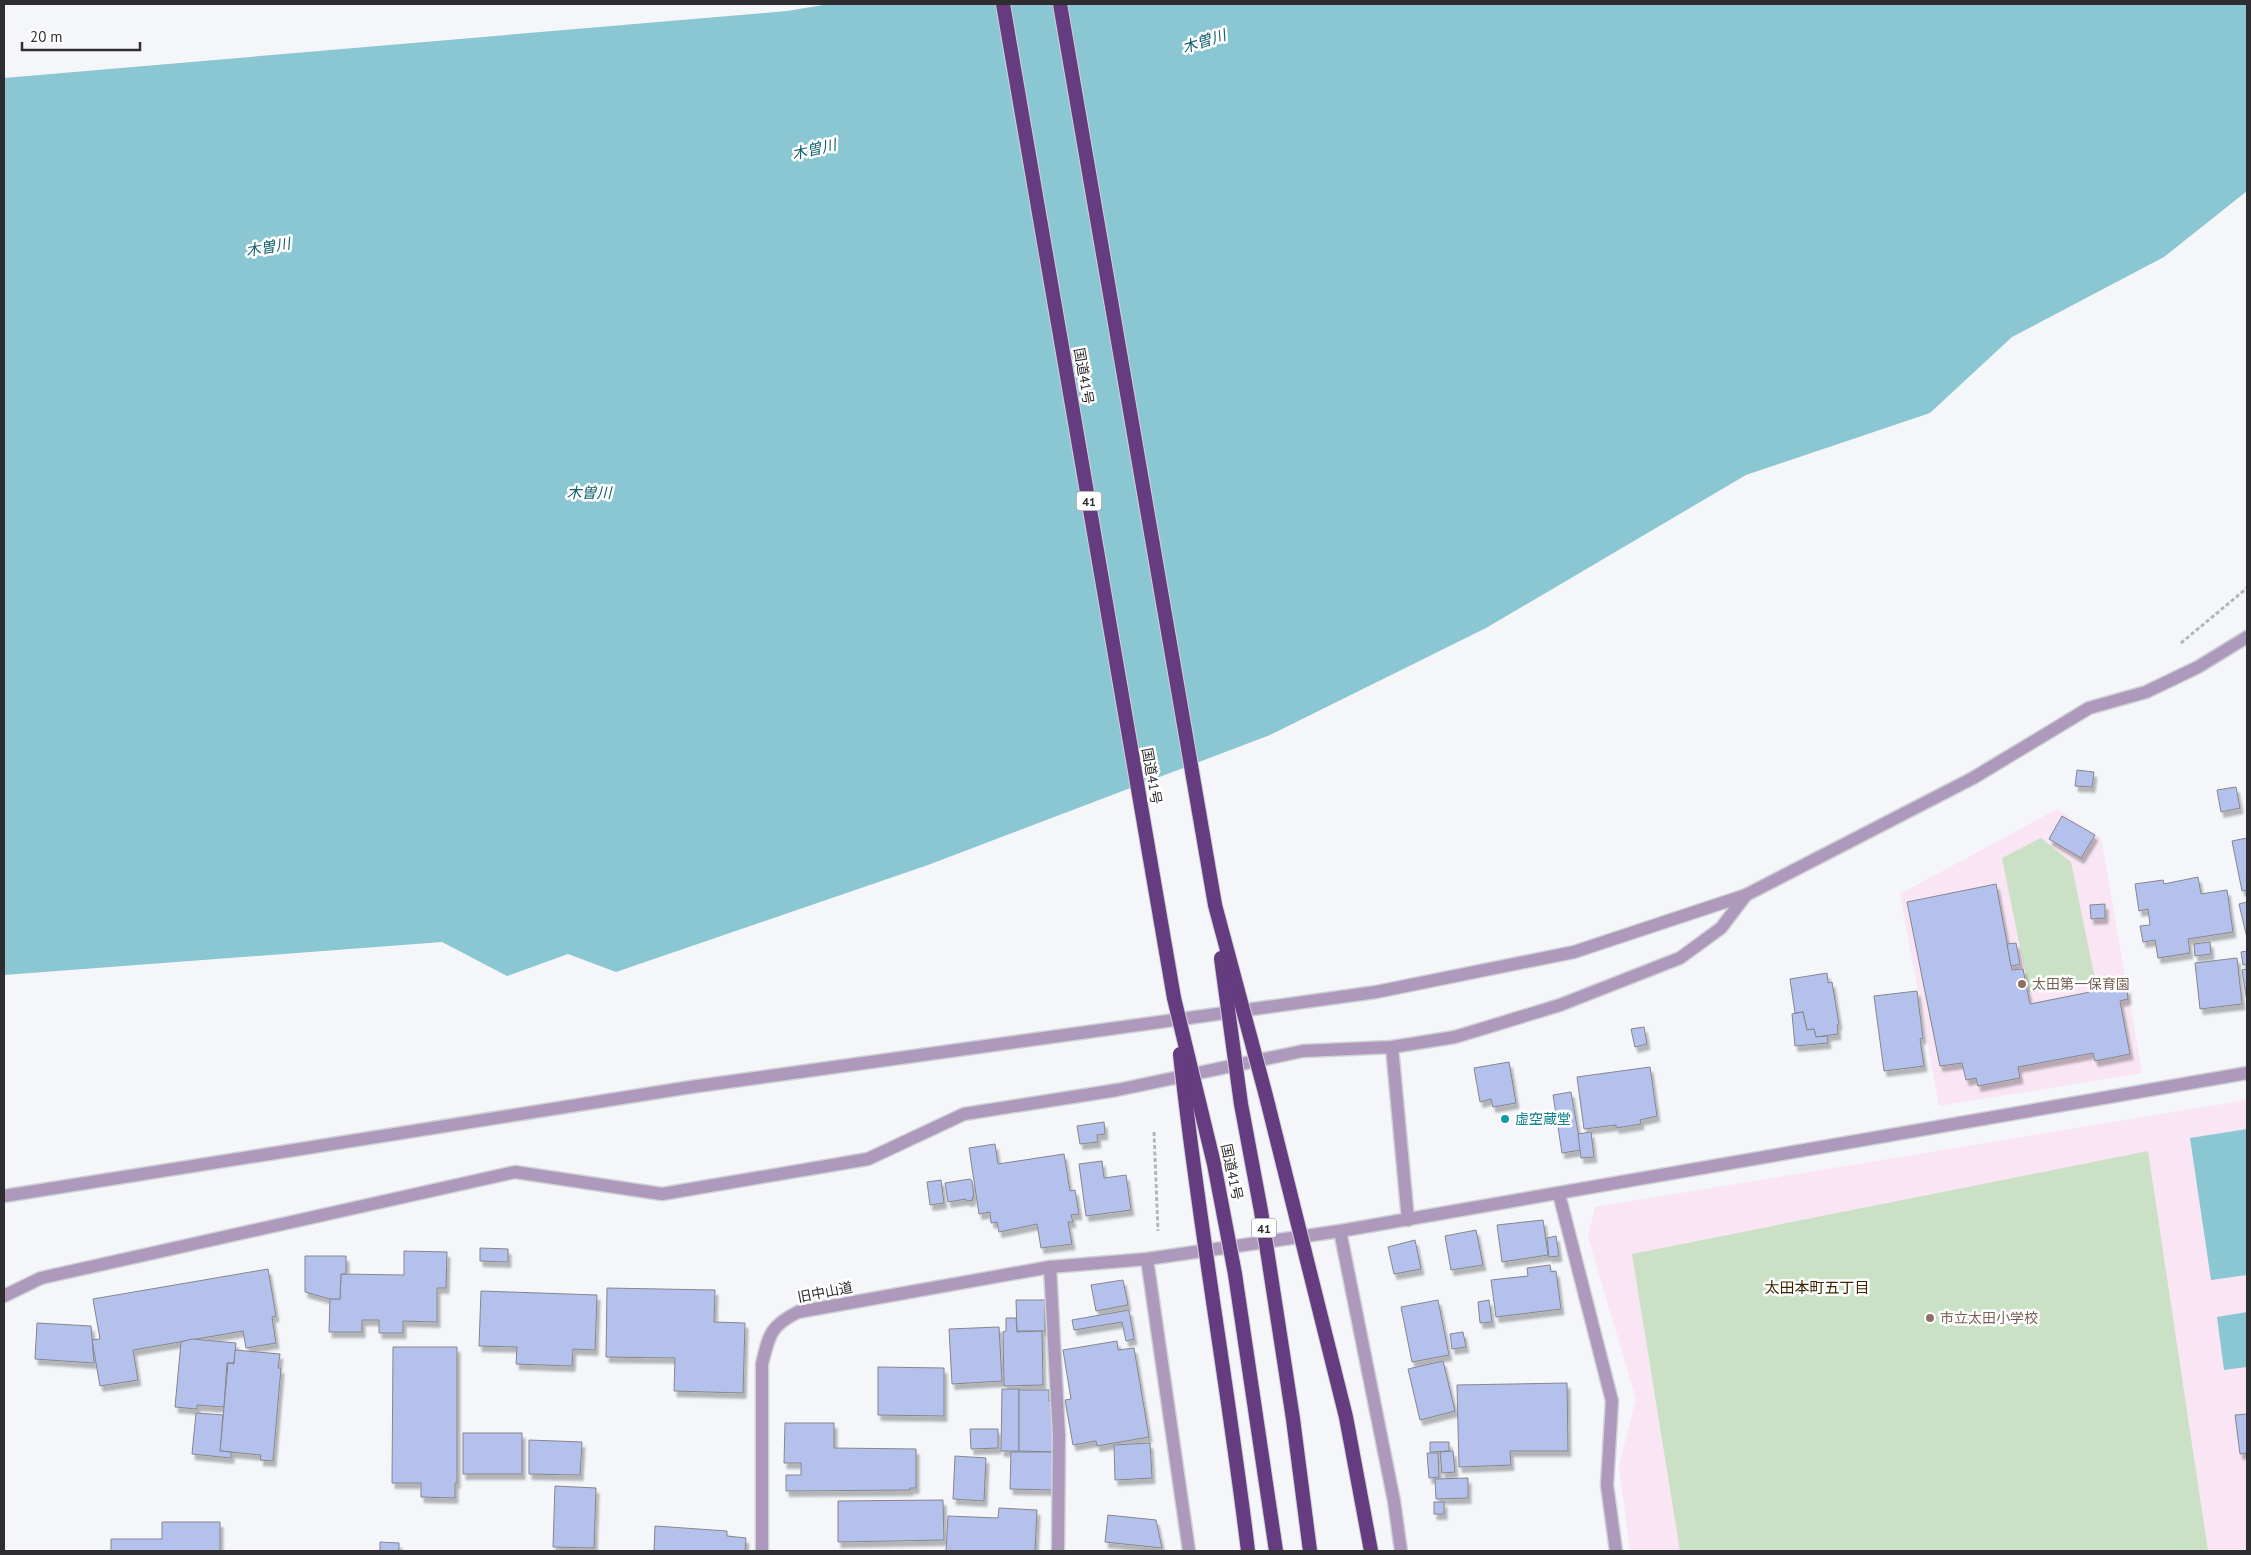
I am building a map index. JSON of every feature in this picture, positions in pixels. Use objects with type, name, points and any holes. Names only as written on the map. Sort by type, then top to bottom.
[{"type":"highway","name":"国道41号","points":[[1004,4],[1174,998],[1214,1164],[1233,1264],[1276,1551]]},
{"type":"highway","name":"国道41号","points":[[1060,4],[1215,905],[1240,1104],[1261,1211],[1293,1419],[1310,1551]]},
{"type":"highway","points":[[1215,905],[1266,1096],[1346,1418],[1371,1551]]},
{"type":"highway","points":[[1174,998],[1193,1168],[1233,1426],[1248,1551]]},
{"type":"street","points":[[4,1196],[672,1090],[1376,992],[1574,952],[1746,895],[1973,778],[2088,708],[2146,692],[2198,667],[2247,637]]},
{"type":"street","points":[[4,1296],[41,1278],[515,1172],[662,1194],[868,1159],[964,1114],[1116,1090],[1303,1051],[1392,1047],[1455,1037],[1560,1005],[1680,958],[1721,928],[1746,895]]},
{"type":"street","points":[[1392,1047],[1408,1220]]},
{"type":"street","name":"旧中山道","points":[[762,1551],[762,1364],[769,1336],[781,1321],[798,1312],[1050,1267],[1153,1258],[1408,1220],[2247,1073]]},
{"type":"street","points":[[1558,1194],[1612,1401],[1608,1485],[1616,1551]]},
{"type":"street","points":[[1340,1231],[1394,1501],[1401,1551]]},
{"type":"street","points":[[1153,1258],[1189,1551]]},
{"type":"street","points":[[1050,1267],[1060,1436],[1058,1551]]},
{"type":"path","points":[[1153,1258],[1154,1132]]},
{"type":"shaded area","name":"太田第一保育園","points":[[2057,809],[2101,838],[2142,1073],[1939,1106],[1900,894]]},
{"type":"shaded area","name":"市立太田小学校","points":[[2247,1100],[2247,1551],[1630,1551],[1619,1466],[1636,1399],[1588,1237],[1595,1207]]},
{"type":"green space","points":[[2041,838],[2071,862],[2095,979],[2029,992],[2002,858]]},
{"type":"green space","name":"市立太田小学校","points":[[2148,1151],[2208,1551],[1680,1551],[1632,1254]]},
{"type":"water","name":"木曽川","points":[[829,4],[2247,4],[2247,191],[2164,257],[2012,337],[1930,413],[1746,475],[1486,628],[1270,735],[928,865],[616,972],[568,954],[507,976],[442,942],[4,975],[4,78],[787,11]]},
{"type":"water","points":[[2247,1129],[2247,1275],[2211,1280],[2190,1138]]},
{"type":"water","points":[[2247,1312],[2247,1367],[2224,1370],[2217,1317]]},
{"type":"building","points":[[2077,770],[2094,772],[2092,787],[2075,786]]},
{"type":"building","points":[[2236,787],[2240,808],[2221,812],[2217,790]]},
{"type":"building","points":[[2062,816],[2095,835],[2081,858],[2049,839]]},
{"type":"building","points":[[2247,838],[2247,890],[2242,891],[2232,841]]},
{"type":"building","points":[[2198,877],[2201,894],[2227,890],[2233,932],[2188,939],[2190,953],[2158,958],[2155,940],[2143,942],[2140,926],[2150,925],[2148,909],[2139,911],[2135,884],[2163,880],[2164,884]]},
{"type":"building","points":[[1996,884],[2012,970],[2023,969],[2030,1004],[2095,991],[2095,986],[2115,982],[2117,990],[2127,988],[2128,999],[2120,1001],[2130,1054],[2095,1061],[2093,1053],[2018,1067],[2020,1078],[1978,1086],[1976,1078],[1966,1080],[1962,1063],[1940,1066],[1907,902]]},
{"type":"building","points":[[2247,902],[2247,938],[2239,904]]},
{"type":"building","points":[[2105,904],[2105,918],[2091,919],[2090,905]]},
{"type":"building","points":[[2210,942],[2211,954],[2195,956],[2194,944]]},
{"type":"building","points":[[2016,943],[2020,964],[2011,966],[2007,944]]},
{"type":"building","points":[[2247,951],[2247,964],[2243,965],[2241,952]]},
{"type":"building","points":[[2237,958],[2242,1004],[2200,1009],[2195,963]]},
{"type":"building","points":[[2247,969],[2247,1002],[2242,970]]},
{"type":"building","points":[[1827,973],[1828,983],[1832,982],[1839,1024],[1837,1025],[1838,1034],[1816,1037],[1814,1029],[1807,1030],[1803,1012],[1795,1013],[1790,979]]},
{"type":"building","points":[[1917,991],[1923,1038],[1920,1039],[1924,1066],[1884,1071],[1874,996]]},
{"type":"building","points":[[1803,1012],[1807,1030],[1814,1029],[1816,1037],[1827,1036],[1828,1043],[1795,1046],[1792,1014]]},
{"type":"building","points":[[1644,1027],[1647,1044],[1635,1047],[1631,1029]]},
{"type":"building","points":[[1509,1062],[1516,1103],[1493,1107],[1491,1099],[1480,1102],[1474,1068]]},
{"type":"building","points":[[1650,1067],[1657,1116],[1640,1120],[1641,1124],[1616,1128],[1616,1125],[1584,1129],[1577,1077]]},
{"type":"building","points":[[1571,1092],[1581,1150],[1562,1153],[1553,1095]]},
{"type":"building","points":[[1104,1122],[1105,1134],[1097,1135],[1098,1142],[1080,1144],[1077,1126]]},
{"type":"building","points":[[1591,1132],[1594,1157],[1581,1158],[1578,1134]]},
{"type":"building","points":[[995,1144],[998,1164],[1064,1154],[1070,1191],[1075,1190],[1079,1214],[1071,1215],[1073,1222],[1068,1222],[1072,1244],[1041,1248],[1037,1224],[999,1232],[997,1222],[991,1223],[990,1212],[979,1214],[969,1148]]},
{"type":"building","points":[[1102,1161],[1104,1178],[1126,1175],[1131,1210],[1086,1216],[1079,1164]]},
{"type":"building","points":[[970,1179],[972,1181],[973,1200],[967,1201],[966,1199],[948,1202],[945,1183]]},
{"type":"building","points":[[941,1180],[944,1203],[930,1205],[927,1182]]},
{"type":"building","points":[[1543,1220],[1548,1255],[1502,1262],[1497,1225]]},
{"type":"building","points":[[1476,1230],[1483,1265],[1451,1270],[1445,1236]]},
{"type":"building","points":[[1556,1236],[1559,1256],[1549,1257],[1547,1238]]},
{"type":"building","points":[[1415,1240],[1421,1269],[1394,1274],[1388,1247]]},
{"type":"building","points":[[480,1248],[508,1249],[508,1262],[480,1261]]},
{"type":"building","points":[[404,1251],[447,1252],[446,1288],[437,1288],[437,1322],[403,1321],[403,1333],[379,1333],[379,1320],[362,1320],[362,1332],[329,1332],[330,1299],[340,1299],[341,1274],[404,1275]]},
{"type":"building","points":[[305,1256],[346,1256],[346,1274],[341,1274],[340,1299],[330,1299],[305,1292]]},
{"type":"building","points":[[1550,1265],[1551,1272],[1556,1271],[1561,1309],[1496,1317],[1491,1280],[1528,1276],[1527,1268]]},
{"type":"building","points":[[268,1269],[276,1316],[272,1317],[276,1343],[246,1348],[243,1331],[133,1350],[138,1380],[100,1386],[92,1340],[100,1339],[93,1299]]},
{"type":"building","points":[[1123,1280],[1128,1305],[1096,1311],[1091,1285]]},
{"type":"building","points":[[607,1288],[715,1290],[714,1322],[745,1323],[743,1393],[674,1391],[675,1358],[606,1357]]},
{"type":"building","points":[[481,1291],[597,1295],[595,1350],[573,1349],[572,1366],[516,1364],[517,1347],[479,1346]]},
{"type":"building","points":[[1016,1300],[1045,1300],[1045,1331],[1017,1331]]},
{"type":"building","points":[[1438,1300],[1449,1355],[1412,1362],[1401,1307]]},
{"type":"building","points":[[1489,1300],[1492,1322],[1480,1323],[1478,1302]]},
{"type":"building","points":[[1129,1310],[1134,1339],[1126,1341],[1122,1322],[1074,1330],[1072,1320]]},
{"type":"building","points":[[1006,1318],[1016,1318],[1017,1332],[1042,1331],[1043,1385],[1004,1386],[1003,1332],[1006,1331]]},
{"type":"building","points":[[37,1323],[91,1326],[94,1363],[35,1359]]},
{"type":"building","points":[[999,1327],[1002,1381],[952,1384],[949,1329]]},
{"type":"building","points":[[1463,1332],[1466,1347],[1452,1349],[1450,1334]]},
{"type":"building","points":[[192,1339],[236,1343],[234,1363],[227,1363],[224,1407],[197,1405],[197,1409],[175,1407],[181,1342]]},
{"type":"building","points":[[1117,1341],[1118,1350],[1134,1348],[1149,1437],[1097,1446],[1096,1441],[1073,1445],[1065,1400],[1071,1399],[1063,1350]]},
{"type":"building","points":[[393,1347],[457,1347],[457,1483],[455,1483],[455,1498],[421,1497],[421,1483],[392,1483]]},
{"type":"building","points":[[235,1350],[280,1354],[278,1368],[281,1368],[273,1461],[260,1460],[261,1455],[220,1451],[228,1363],[234,1364]]},
{"type":"building","points":[[1443,1361],[1455,1411],[1420,1420],[1408,1369]]},
{"type":"building","points":[[878,1367],[944,1368],[944,1416],[878,1415]]},
{"type":"building","points":[[1567,1383],[1568,1451],[1510,1451],[1511,1465],[1459,1467],[1457,1385]]},
{"type":"building","points":[[1002,1389],[1019,1389],[1019,1451],[1001,1451]]},
{"type":"building","points":[[1019,1390],[1049,1390],[1049,1401],[1058,1401],[1057,1452],[1019,1451]]},
{"type":"building","points":[[196,1413],[223,1415],[220,1451],[231,1452],[231,1458],[192,1454]]},
{"type":"building","points":[[2247,1414],[2247,1453],[2240,1454],[2235,1415]]},
{"type":"building","points":[[785,1423],[834,1423],[834,1448],[916,1449],[916,1488],[910,1488],[910,1490],[786,1491],[786,1475],[801,1475],[801,1463],[784,1463]]},
{"type":"building","points":[[970,1429],[998,1429],[998,1448],[971,1449]]},
{"type":"building","points":[[463,1433],[522,1433],[522,1474],[463,1474]]},
{"type":"building","points":[[529,1440],[582,1442],[580,1475],[529,1474]]},
{"type":"building","points":[[1430,1442],[1449,1442],[1449,1451],[1430,1452]]},
{"type":"building","points":[[1150,1443],[1152,1478],[1115,1480],[1114,1445]]},
{"type":"building","points":[[1453,1451],[1455,1472],[1442,1473],[1440,1452]]},
{"type":"building","points":[[1011,1452],[1054,1452],[1054,1490],[1010,1489]]},
{"type":"building","points":[[1427,1453],[1438,1453],[1439,1477],[1429,1478]]},
{"type":"building","points":[[955,1456],[986,1458],[984,1501],[953,1499]]},
{"type":"building","points":[[1468,1478],[1468,1498],[1436,1499],[1435,1479]]},
{"type":"building","points":[[555,1486],[596,1488],[594,1548],[553,1547]]},
{"type":"building","points":[[943,1500],[944,1540],[838,1542],[838,1501]]},
{"type":"building","points":[[1434,1502],[1444,1502],[1444,1514],[1434,1514]]},
{"type":"building","points":[[999,1508],[1037,1510],[1035,1551],[946,1551],[948,1516],[998,1518]]},
{"type":"building","points":[[1108,1515],[1156,1520],[1162,1548],[1105,1542]]},
{"type":"building","points":[[162,1522],[220,1522],[220,1551],[111,1551],[111,1539],[162,1539]]},
{"type":"building","points":[[655,1526],[727,1531],[727,1536],[746,1538],[745,1551],[654,1551]]},
{"type":"building","points":[[380,1542],[399,1543],[399,1551],[380,1551]]},
{"type":"place","name":"太田第一保育園","points":[[2022,984]]},
{"type":"place","name":"虚空蔵堂","points":[[1505,1119]]},
{"type":"place","name":"市立太田小学校","points":[[1930,1318]]},
{"type":"district","name":"太田本町五丁目","points":[[1817,1287]]}]
